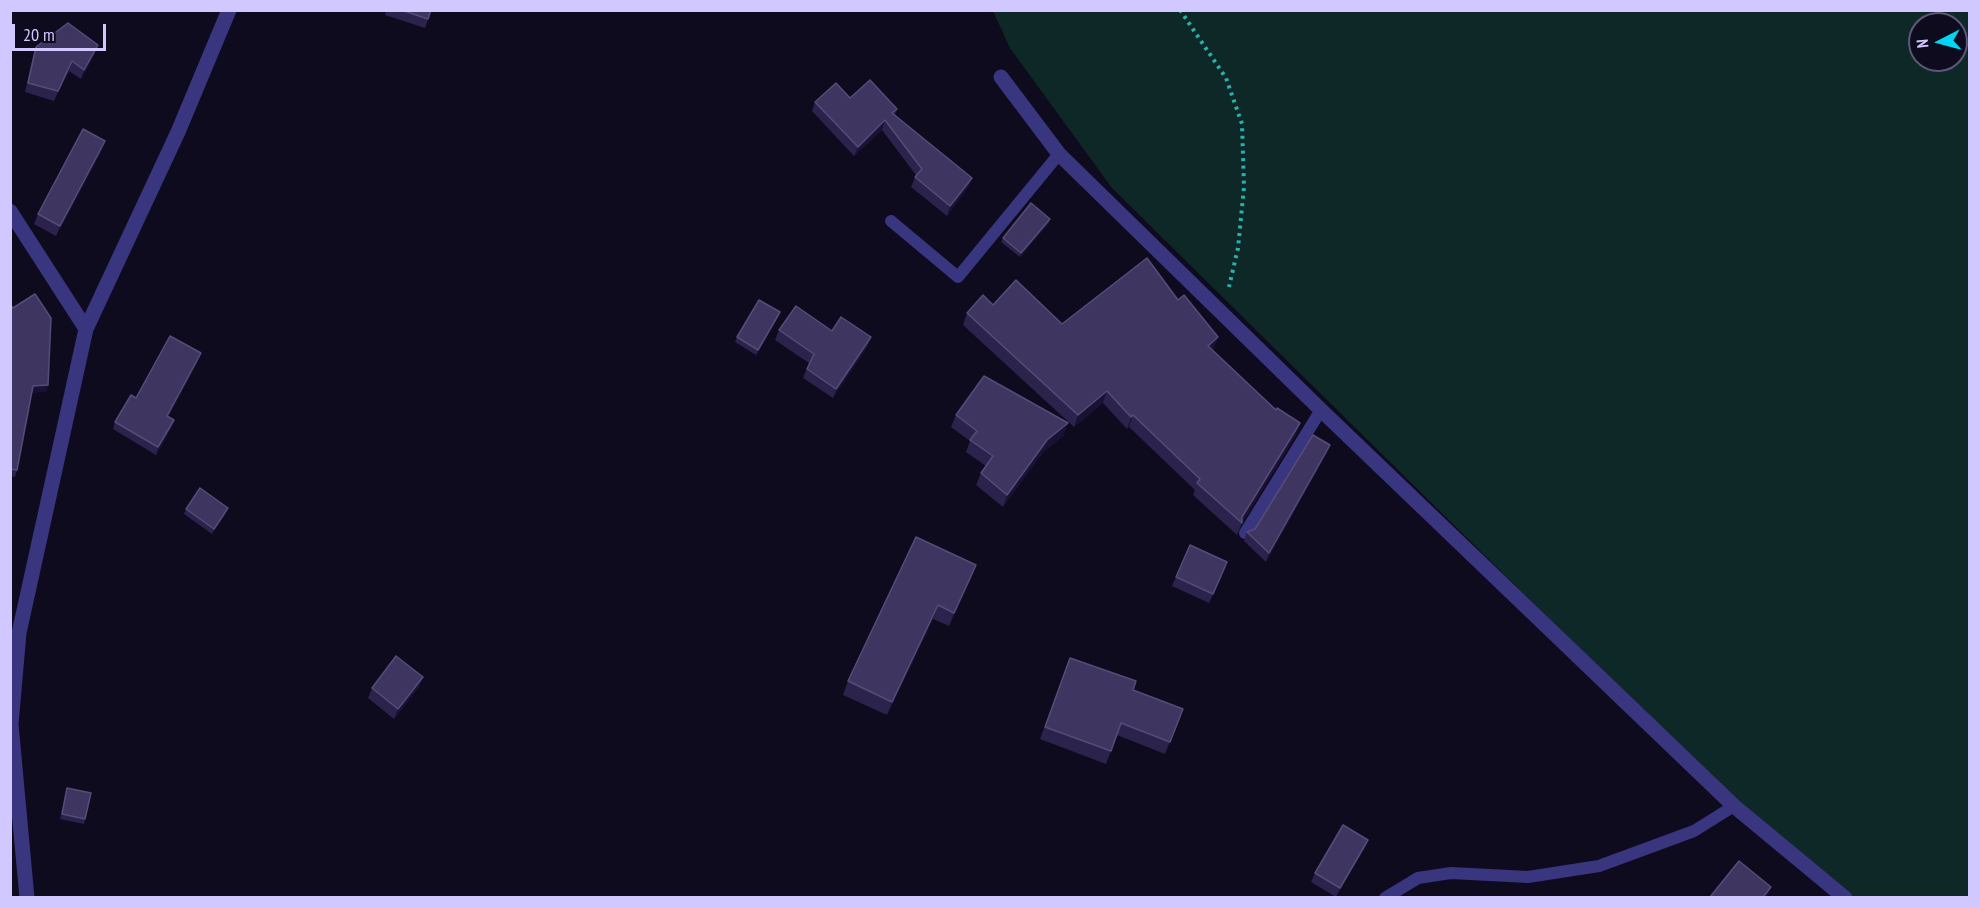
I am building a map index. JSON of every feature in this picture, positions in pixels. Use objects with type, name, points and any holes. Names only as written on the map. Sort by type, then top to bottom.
[{"type":"street","points":[[27,897],[11,724],[20,633],[86,329],[178,132],[229,10]]},
{"type":"street","points":[[1001,77],[1059,154],[1222,314],[1734,806],[1845,897]]},
{"type":"street","points":[[10,211],[86,329]]},
{"type":"lane","points":[[891,221],[958,277],[1059,154]]},
{"type":"lane","points":[[1245,533],[1321,410]]},
{"type":"lane","points":[[1385,897],[1418,878],[1451,873],[1528,877],[1599,866],[1694,831],[1734,806]]},
{"type":"path","points":[[1180,10],[1227,78],[1242,124],[1244,187],[1238,248],[1222,314]]},
{"type":"green space","points":[[993,11],[1969,11],[1969,897],[1841,897],[1736,803],[1112,188],[1010,48]]},
{"type":"building","points":[[401,10],[431,10],[428,19]]},
{"type":"building","points":[[68,23],[98,45],[84,70],[72,61],[58,91],[28,83],[36,47]]},
{"type":"building","points":[[870,80],[897,109],[892,113],[972,178],[950,206],[915,177],[922,169],[885,120],[858,147],[815,102],[836,83],[850,98]]},
{"type":"building","points":[[83,129],[105,141],[60,226],[38,214]]},
{"type":"building","points":[[1031,203],[1050,219],[1021,253],[1003,238]]},
{"type":"building","points":[[1147,258],[1178,300],[1184,295],[1218,337],[1208,346],[1276,410],[1277,408],[1300,423],[1242,517],[1242,523],[1197,483],[1200,479],[1133,415],[1131,417],[1107,391],[1078,415],[967,313],[983,295],[993,305],[1016,280],[1062,324]]},
{"type":"building","points":[[35,294],[51,318],[48,385],[33,386],[17,470],[10,469],[10,304],[13,308]]},
{"type":"building","points":[[759,300],[780,312],[758,350],[737,337]]},
{"type":"building","points":[[796,306],[832,331],[841,317],[871,337],[836,389],[807,369],[814,354],[779,330]]},
{"type":"building","points":[[170,336],[201,353],[167,416],[174,420],[158,447],[115,422],[131,395],[136,398]]},
{"type":"building","points":[[984,376],[1068,423],[1047,440],[1007,495],[981,473],[993,456],[970,440],[977,431],[956,415]]},
{"type":"building","points":[[1313,435],[1330,445],[1269,553],[1247,532],[1255,529]]},
{"type":"building","points":[[200,488],[228,508],[214,529],[186,509]]},
{"type":"building","points":[[916,537],[976,565],[954,613],[938,605],[892,702],[848,681]]},
{"type":"building","points":[[1190,545],[1227,562],[1213,594],[1176,577]]},
{"type":"building","points":[[396,656],[423,677],[398,709],[372,688]]},
{"type":"building","points":[[1070,658],[1136,681],[1133,690],[1183,709],[1170,742],[1121,723],[1111,751],[1045,727]]},
{"type":"building","points":[[67,788],[91,793],[85,819],[62,814]]},
{"type":"building","points":[[1343,825],[1368,840],[1340,888],[1315,873]]},
{"type":"building","points":[[1739,861],[1771,887],[1763,897],[1710,897]]}]
